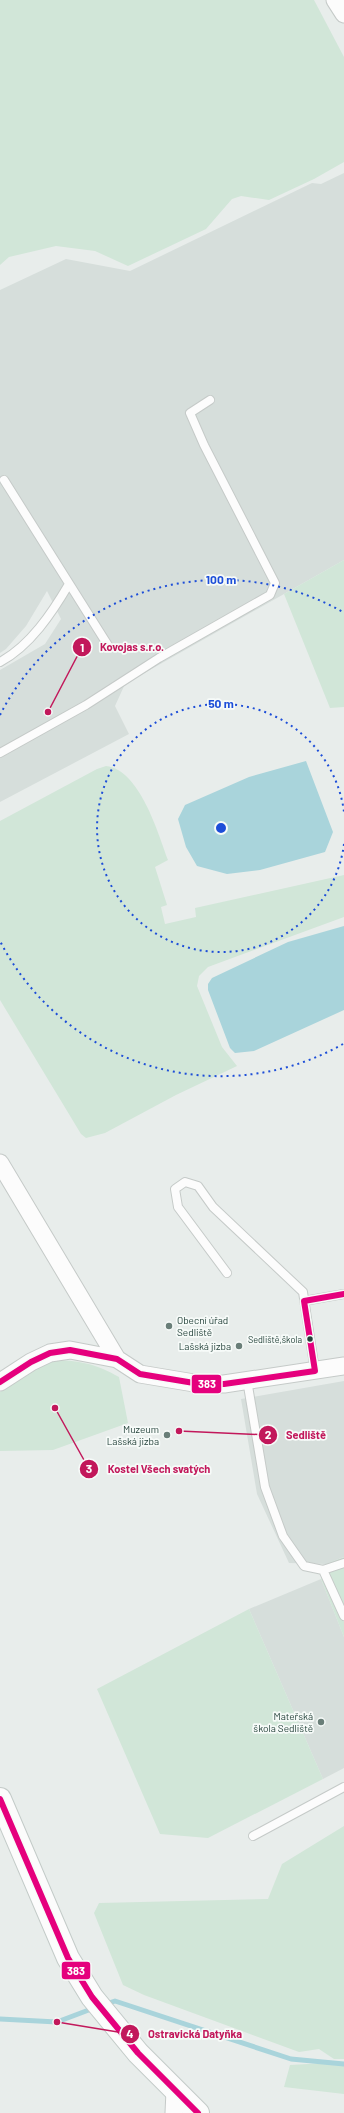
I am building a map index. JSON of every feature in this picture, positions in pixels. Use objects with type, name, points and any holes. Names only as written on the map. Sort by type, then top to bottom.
[{"type":"main road","points":[[0,1799],[68,1958],[98,2006],[138,2053],[198,2113]]},
{"type":"street","points":[[335,0],[344,14]]},
{"type":"street","points":[[0,1163],[117,1359]]},
{"type":"street","points":[[0,1382],[31,1362],[50,1353],[70,1350],[117,1359],[140,1374],[200,1384],[247,1380],[344,1366]]},
{"type":"street","points":[[174,2113],[176,2091]]},
{"type":"lane","points":[[0,753],[86,705],[159,658],[270,595],[275,584],[204,445],[190,413],[210,400]]},
{"type":"lane","points":[[4,480],[108,647]]},
{"type":"lane","points":[[0,662],[30,638],[56,607],[69,584]]},
{"type":"lane","points":[[227,1273],[178,1207],[175,1190],[184,1182],[198,1186],[213,1207],[302,1292],[315,1371]]},
{"type":"lane","points":[[304,1301],[344,1294]]},
{"type":"lane","points":[[247,1380],[265,1487],[283,1536],[304,1566],[323,1570],[344,1563]]},
{"type":"lane","points":[[323,1570],[344,1616]]},
{"type":"lane","points":[[253,1836],[344,1787]]},
{"type":"shaded area","points":[[344,173],[344,560],[125,684],[115,706],[129,734],[0,802],[0,670],[45,644],[61,619],[47,591],[26,626],[6,649],[0,653],[0,290],[66,259],[130,271],[312,183],[321,184]]},
{"type":"shaded area","points":[[344,1381],[344,1557],[326,1564],[289,1563],[257,1494],[241,1399]]},
{"type":"shaded area","name":"Mateřská škola Sedliště","points":[[321,1579],[344,1637],[344,1768],[323,1779],[249,1609]]},
{"type":"green space","points":[[0,0],[314,0],[344,57],[344,162],[314,179],[269,200],[241,196],[232,199],[206,229],[128,266],[95,251],[56,246],[9,257],[0,265]]},
{"type":"green space","points":[[344,560],[344,707],[330,708],[284,594]]},
{"type":"green space","points":[[106,766],[118,770],[129,779],[138,790],[159,834],[168,860],[155,867],[167,905],[161,907],[165,924],[196,917],[195,908],[344,875],[344,917],[208,967],[199,976],[197,986],[222,1047],[237,1066],[176,1095],[105,1133],[86,1138],[81,1134],[0,1000],[0,821],[97,769]]},
{"type":"green space","points":[[56,1360],[89,1364],[119,1377],[128,1423],[53,1450],[0,1451],[0,1392],[38,1367]]},
{"type":"green space","points":[[344,1557],[344,1637],[321,1579],[326,1564]]},
{"type":"green space","points":[[249,1609],[323,1779],[208,1838],[160,1834],[97,1689]]},
{"type":"green space","points":[[344,1826],[344,2059],[334,2059],[319,2049],[299,2052],[144,1995],[123,1985],[94,1913],[99,1903],[268,1899],[282,1864]]},
{"type":"green space","points":[[344,2062],[344,2094],[284,2087],[290,2065]]},
{"type":"water","points":[[306,761],[333,832],[325,852],[260,870],[227,874],[197,866],[186,847],[178,819],[185,805],[249,777]]},
{"type":"water","points":[[344,926],[344,1010],[254,1051],[235,1053],[230,1048],[208,990],[208,984],[212,978],[288,942]]},
{"type":"waterway","points":[[106,2004],[115,2001],[291,2059],[344,2064]]},
{"type":"waterway","points":[[0,2019],[57,2022],[94,2008]]},
{"type":"transit line","name":"383","points":[[0,1382],[31,1362],[50,1353],[70,1350],[117,1359],[140,1374],[200,1384],[224,1384],[315,1371],[304,1301],[344,1294]]},
{"type":"transit line","name":"383","points":[[0,1799],[68,1958],[92,1997],[138,2053],[198,2113]]},
{"type":"place","name":"Kovojas s.r.o.","points":[[48,712]]},
{"type":"place","name":"Obecní úřad Sedliště","points":[[169,1326]]},
{"type":"place","name":"Sedliště,škola","points":[[310,1339]]},
{"type":"place","name":"Lašská jizba","points":[[239,1346]]},
{"type":"place","name":"Kostel Všech svatých","points":[[55,1408]]},
{"type":"place","name":"Sedliště","points":[[179,1431]]},
{"type":"place","name":"Muzeum Lašská jizba","points":[[167,1435]]},
{"type":"place","name":"Mateřská škola Sedliště","points":[[321,1722]]},
{"type":"place","name":"Ostravická Datyňka","points":[[57,2022]]}]
